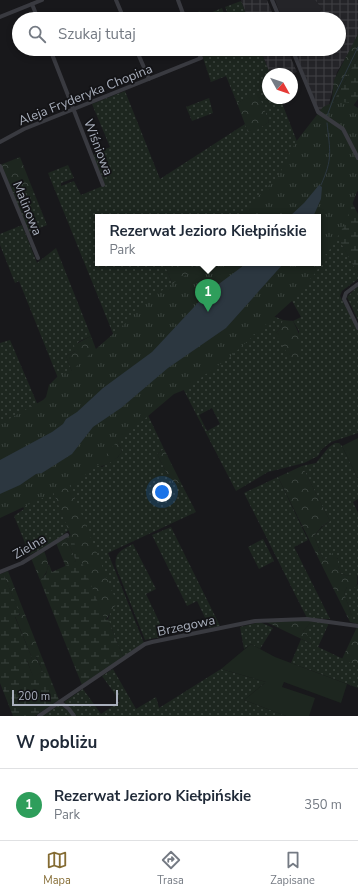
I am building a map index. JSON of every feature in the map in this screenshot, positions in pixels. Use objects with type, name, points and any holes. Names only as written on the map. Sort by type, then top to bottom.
[{"type":"street","points":[[0,16],[42,0]]},
{"type":"street","points":[[116,0],[121,12]]},
{"type":"street","points":[[178,0],[182,12]]},
{"type":"street","points":[[272,0],[277,12]]},
{"type":"street","points":[[32,4],[35,12]]},
{"type":"street","name":"Wiśniowa","points":[[53,56],[103,185]]},
{"type":"street","points":[[139,56],[149,79]]},
{"type":"street","name":"Aleja Fryderyka Chopina","points":[[0,142],[24,129],[201,58],[200,56]]},
{"type":"street","points":[[295,56],[318,112],[342,129],[358,158]]},
{"type":"street","name":"Malinowa","points":[[0,166],[38,258]]},
{"type":"street","points":[[358,284],[346,293],[344,299],[358,328]]},
{"type":"street","name":"Zielna","points":[[0,572],[22,563],[67,535]]},
{"type":"street","name":"Brzegowa","points":[[39,716],[145,644],[158,640],[255,621],[307,619],[358,626]]},
{"type":"street","points":[[60,702],[74,716]]},
{"type":"shaded area","points":[[241,0],[267,0],[272,12],[245,12]]},
{"type":"shaded area","points":[[275,0],[315,0],[322,9],[320,12],[279,12]]},
{"type":"shaded area","points":[[315,0],[358,0],[358,34],[354,44],[337,72],[326,116],[319,111],[297,56],[346,56],[346,12],[320,12],[322,9]]},
{"type":"shaded area","points":[[263,56],[290,56],[295,68],[268,68]]},
{"type":"shaded area","points":[[319,185],[322,187],[321,199],[314,214],[292,214]]},
{"type":"shaded area","points":[[243,266],[281,266],[226,328],[168,368],[121,408],[93,427],[72,454],[42,473],[36,474],[20,485],[0,494],[0,460],[52,432],[63,424],[66,419],[77,412],[103,388],[152,352],[208,292]]},
{"type":"green space","points":[[241,1],[245,12],[227,12],[225,7]]},
{"type":"green space","points":[[222,8],[223,12],[212,12]]},
{"type":"green space","points":[[358,34],[358,57],[336,97],[329,118],[328,108],[332,99],[334,80]]},
{"type":"green space","points":[[202,56],[263,56],[268,68],[262,68],[262,104],[282,104],[298,144],[322,128],[328,153],[309,173],[305,164],[292,181],[297,190],[277,214],[95,214],[95,266],[165,266],[174,288],[167,291],[171,302],[200,282],[195,266],[209,266],[210,276],[212,277],[223,266],[232,266],[230,270],[205,291],[185,296],[157,316],[154,309],[116,342],[119,355],[114,363],[108,367],[101,367],[92,364],[88,358],[116,341],[48,173],[68,165],[74,178],[61,183],[61,186],[74,181],[81,195],[105,185],[93,155],[110,147],[92,104],[125,91],[160,179],[245,124],[249,134],[269,122],[258,94],[237,103],[226,76],[211,82]]},
{"type":"green space","points":[[358,57],[358,99],[340,124],[329,118],[336,97]]},
{"type":"green space","points":[[258,93],[269,122],[249,135],[237,103]]},
{"type":"green space","points":[[209,98],[213,113],[192,121],[186,107]]},
{"type":"green space","points":[[336,101],[350,103],[358,108],[358,189],[344,226],[321,264],[321,214],[241,214],[279,175],[295,143],[323,107]]},
{"type":"green space","points":[[20,157],[33,190],[13,198],[0,165]]},
{"type":"green space","points":[[358,164],[358,191],[349,197],[358,214],[358,274],[331,225],[321,219],[321,214],[280,214]]},
{"type":"green space","points":[[33,190],[47,225],[28,233],[13,198]]},
{"type":"green space","points":[[331,224],[358,274],[358,279],[342,291],[340,296],[358,330],[358,433],[331,442],[321,450],[318,456],[304,463],[268,472],[236,491],[176,375],[314,266],[321,266],[321,254]],"holes":[[[291,299],[301,317],[293,321],[299,331],[299,347],[276,333],[281,327],[283,320],[266,313]],[[212,408],[220,424],[207,431],[199,415]]]},
{"type":"green space","points":[[22,225],[37,263],[56,248],[91,336],[78,342],[75,351],[66,356],[82,398],[0,457],[0,343],[10,340],[42,415],[66,398],[19,281],[15,283],[0,245],[0,234]]},
{"type":"green space","points":[[165,266],[195,266],[200,280],[174,288]]},
{"type":"green space","points":[[196,266],[320,266],[293,300],[230,357],[184,390],[174,394],[115,444],[99,463],[77,482],[0,518],[0,424],[43,400],[46,397],[49,385],[58,376],[71,371],[130,319],[141,304],[189,273]]},
{"type":"green space","points":[[358,286],[358,320],[347,297]]},
{"type":"green space","points":[[283,320],[293,321],[300,336],[300,357],[293,364],[276,333],[281,327]]},
{"type":"green space","points":[[91,336],[97,352],[82,398],[66,356],[75,351],[74,345]]},
{"type":"green space","points":[[146,411],[164,449],[157,454],[173,485],[180,481],[196,512],[108,553],[144,643],[123,657],[108,619],[113,606],[62,466],[81,455],[102,467],[118,457],[122,451],[109,421]]},
{"type":"green space","points":[[109,421],[122,451],[112,462],[98,466],[96,465]]},
{"type":"green space","points":[[358,438],[358,479],[342,446]]},
{"type":"green space","points":[[335,443],[339,443],[342,446],[358,479],[358,499],[353,502],[358,513],[358,577],[356,574],[349,576],[341,574],[338,566],[338,558],[323,559],[314,536],[330,521],[302,466],[316,463],[329,447]]},
{"type":"green space","points":[[164,449],[180,481],[173,485],[157,454]]},
{"type":"green space","points":[[62,466],[117,603],[105,621],[46,474]]},
{"type":"green space","points":[[302,466],[330,521],[322,526],[314,536],[323,559],[326,559],[333,553],[338,559],[338,566],[341,574],[349,576],[356,573],[357,584],[355,588],[347,587],[344,593],[353,619],[358,620],[358,624],[350,622],[278,477]]},
{"type":"green space","points":[[46,474],[69,530],[55,541],[30,555],[14,516],[24,509],[16,489]]},
{"type":"green space","points":[[278,477],[308,540],[294,547],[330,619],[307,618],[244,493]]},
{"type":"green space","points":[[171,527],[220,626],[210,628],[197,601],[187,606],[152,535]]},
{"type":"green space","points":[[71,535],[105,620],[108,619],[123,657],[82,685],[40,580],[46,574],[49,564],[52,572],[76,561],[66,537]]},
{"type":"green space","points":[[66,537],[76,561],[66,567],[56,543]]},
{"type":"green space","points":[[263,539],[274,561],[259,569],[248,547]]},
{"type":"green space","points":[[133,544],[156,589],[146,594],[166,636],[145,640],[116,567],[116,558],[119,552]]},
{"type":"green space","points":[[44,551],[48,566],[46,573],[40,580],[31,558]]},
{"type":"green space","points":[[8,571],[41,655],[36,657],[43,672],[33,677],[27,660],[32,658],[15,616],[20,615],[3,573]]},
{"type":"green space","points":[[3,573],[20,614],[15,617],[32,658],[27,661],[33,676],[43,672],[36,656],[41,655],[59,700],[35,716],[13,716],[0,683],[0,574]]},
{"type":"green space","points":[[358,584],[358,620],[353,619],[344,593],[347,587],[355,587]]},
{"type":"green space","points":[[264,621],[312,621],[303,631],[313,641],[312,644]]},
{"type":"green space","points":[[312,621],[329,623],[318,647],[358,666],[358,688],[291,663],[301,639],[312,644],[303,631]]},
{"type":"green space","points":[[260,622],[273,628],[260,649],[251,644],[244,649],[240,627]]},
{"type":"green space","points":[[358,627],[358,666],[342,659]]},
{"type":"green space","points":[[251,644],[275,657],[347,684],[341,703],[284,682],[282,687],[315,698],[309,716],[286,716],[244,700],[266,682],[221,669]]},
{"type":"green space","points":[[113,669],[136,709],[156,697],[159,708],[221,669],[266,682],[244,700],[286,716],[75,716],[64,702],[83,689],[101,714],[120,701],[102,676]]},
{"type":"green space","points":[[59,705],[67,709],[72,716],[41,716]]},
{"type":"waterway","points":[[327,116],[334,97],[358,47]]},
{"type":"waterway","points":[[321,185],[325,176],[330,155],[327,123]]},
{"type":"place","name":"Rezerwat Jezioro Kiełpińskie","points":[[208,312]]}]
